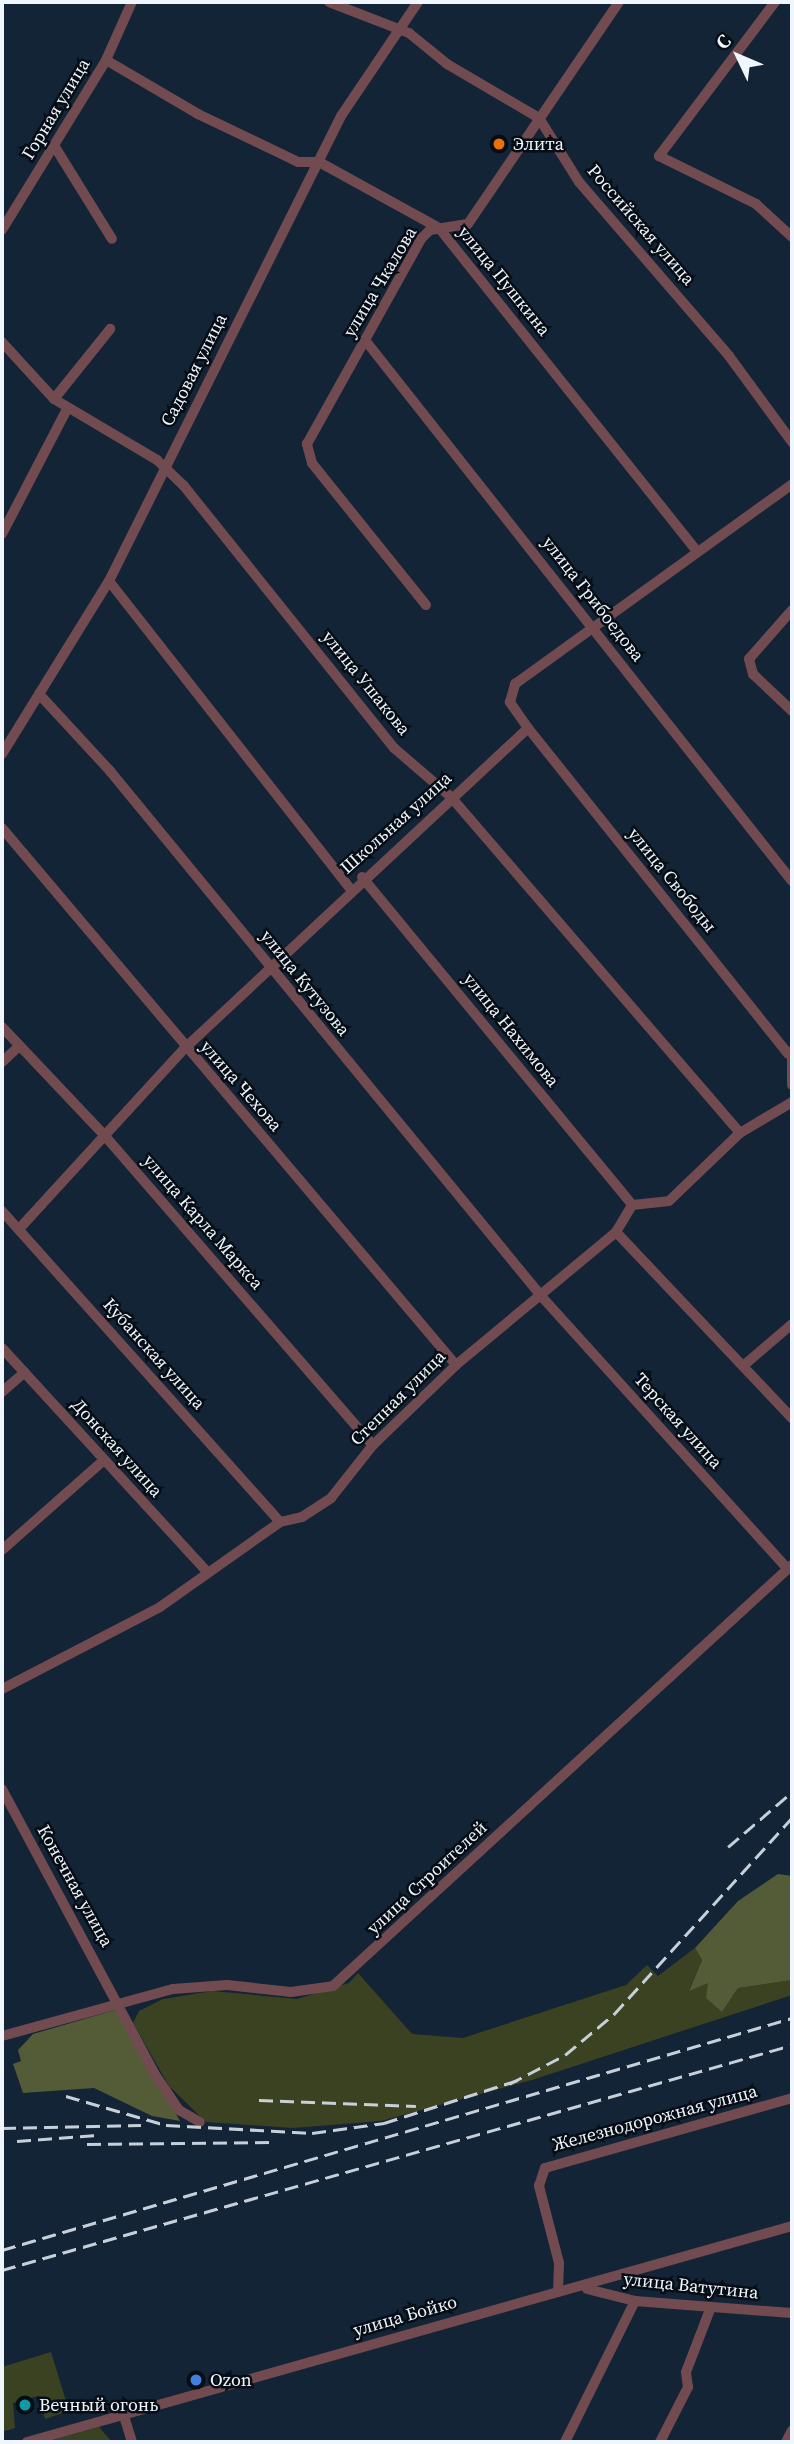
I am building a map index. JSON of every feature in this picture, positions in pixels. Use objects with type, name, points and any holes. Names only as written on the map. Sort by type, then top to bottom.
[{"type":"street","name":"Горная улица","points":[[2,230],[106,60],[132,2]]},
{"type":"street","name":"Российская улица","points":[[329,2],[378,26],[398,29],[539,118],[579,182],[729,356],[792,442]]},
{"type":"street","name":"Садовая улица","points":[[2,754],[110,581],[168,471],[176,442],[319,162],[398,29],[418,2]]},
{"type":"street","name":"улица Чкалова","points":[[426,605],[308,455],[307,444],[421,239],[439,228],[468,223],[619,2]]},
{"type":"street","points":[[775,2],[659,156],[756,204],[792,237]]},
{"type":"street","name":"улица Пушкина","points":[[106,60],[298,162],[319,162],[439,228],[697,551]]},
{"type":"street","points":[[55,147],[112,239]]},
{"type":"street","points":[[54,399],[110,329]]},
{"type":"street","name":"улица Грибоедова","points":[[365,340],[792,881]]},
{"type":"street","name":"улица Ушакова","points":[[2,342],[54,399],[168,471],[223,531],[394,748],[451,797],[740,1133]]},
{"type":"street","points":[[2,534],[67,409]]},
{"type":"street","points":[[528,728],[510,702],[515,684],[792,484]]},
{"type":"street","points":[[110,581],[350,888]]},
{"type":"street","points":[[792,610],[748,659],[753,674],[792,712]]},
{"type":"street","name":"улица Кутузова","points":[[39,694],[110,771],[542,1297]]},
{"type":"street","name":"Школьная улица","points":[[19,1229],[185,1048],[270,969],[350,888],[528,728]]},
{"type":"street","name":"улица Свободы","points":[[528,728],[790,1052]]},
{"type":"street","name":"улица Чехова","points":[[2,828],[185,1048],[456,1365]]},
{"type":"street","name":"улица Нахимова","points":[[362,877],[632,1205]]},
{"type":"street","name":"улица Карла Маркса","points":[[2,1027],[105,1136],[373,1445]]},
{"type":"street","points":[[2,1062],[19,1046]]},
{"type":"street","points":[[790,1052],[792,1084]]},
{"type":"street","points":[[632,1205],[668,1201],[740,1133],[792,1102]]},
{"type":"street","name":"Степная улица","points":[[2,1689],[160,1606],[206,1571],[280,1522],[302,1517],[331,1498],[373,1445],[456,1365],[542,1297],[616,1232],[632,1205]]},
{"type":"street","name":"Кубанская улица","points":[[2,1211],[280,1522]]},
{"type":"street","points":[[616,1232],[792,1418]]},
{"type":"street","name":"Терская улица","points":[[542,1297],[790,1567]]},
{"type":"street","points":[[743,1366],[792,1324]]},
{"type":"street","name":"Донская улица","points":[[2,1348],[206,1571]]},
{"type":"street","points":[[2,1392],[24,1371]]},
{"type":"street","points":[[2,1549],[104,1460]]},
{"type":"street","name":"улица Строителей","points":[[2,2036],[118,2001],[173,1989],[226,1985],[291,1992],[333,1986],[790,1567]]},
{"type":"street","name":"Конечная улица","points":[[2,1789],[170,2100],[200,2122]]},
{"type":"street","name":"Железнодорожная улица","points":[[558,2292],[559,2263],[539,2186],[545,2168],[559,2160],[792,2098]]},
{"type":"street","name":"улица Бойко","points":[[27,2442],[558,2292],[586,2289],[792,2226]]},
{"type":"street","name":"улица Ватутина","points":[[586,2289],[635,2301],[792,2313]]},
{"type":"street","points":[[565,2442],[635,2301]]},
{"type":"street","points":[[660,2442],[688,2387],[686,2372],[711,2307]]},
{"type":"street","points":[[124,2416],[132,2442]]},
{"type":"street","points":[[786,2442],[792,2430]]},
{"type":"green space","points":[[778,1874],[792,1876],[792,1980],[738,1988],[722,2012],[706,1998],[708,1983],[689,1991],[702,1960],[695,1948],[738,1901]]},
{"type":"green space","points":[[695,1948],[702,1960],[689,1990],[709,1982],[722,2012],[738,1988],[792,1980],[792,1995],[532,2080],[381,2121],[293,2128],[206,2122],[169,2086],[133,2023],[139,2011],[163,1999],[213,1991],[297,1999],[349,1983],[358,1973],[412,2034],[463,2038],[626,1985],[647,1965],[658,1976]]},
{"type":"green space","points":[[115,2010],[180,2121],[152,2116],[94,2088],[23,2093],[13,2064],[21,2061],[18,2050],[33,2034]]},
{"type":"green space","points":[[51,2352],[69,2411],[45,2419],[38,2396],[13,2403],[15,2428],[2,2432],[2,2367]]},
{"type":"green space","points":[[99,2427],[112,2442],[46,2442]]},
{"type":"railway","points":[[728,1847],[792,1792]]},
{"type":"railway","points":[[509,2084],[565,2055],[614,2014],[792,1818]]},
{"type":"railway","points":[[2,2250],[792,2018]]},
{"type":"railway","points":[[2,2270],[792,2045]]},
{"type":"railway","points":[[66,2096],[166,2125],[312,2133],[384,2123],[518,2080]]},
{"type":"railway","points":[[259,2100],[416,2106]]},
{"type":"railway","points":[[2,2128],[141,2125]]},
{"type":"railway","points":[[17,2141],[97,2135]]},
{"type":"railway","points":[[87,2144],[272,2142]]},
{"type":"place","name":"Элита","points":[[499,144]]},
{"type":"place","name":"Ozon","points":[[196,2380]]},
{"type":"place","name":"Вечный огонь","points":[[25,2405]]}]
